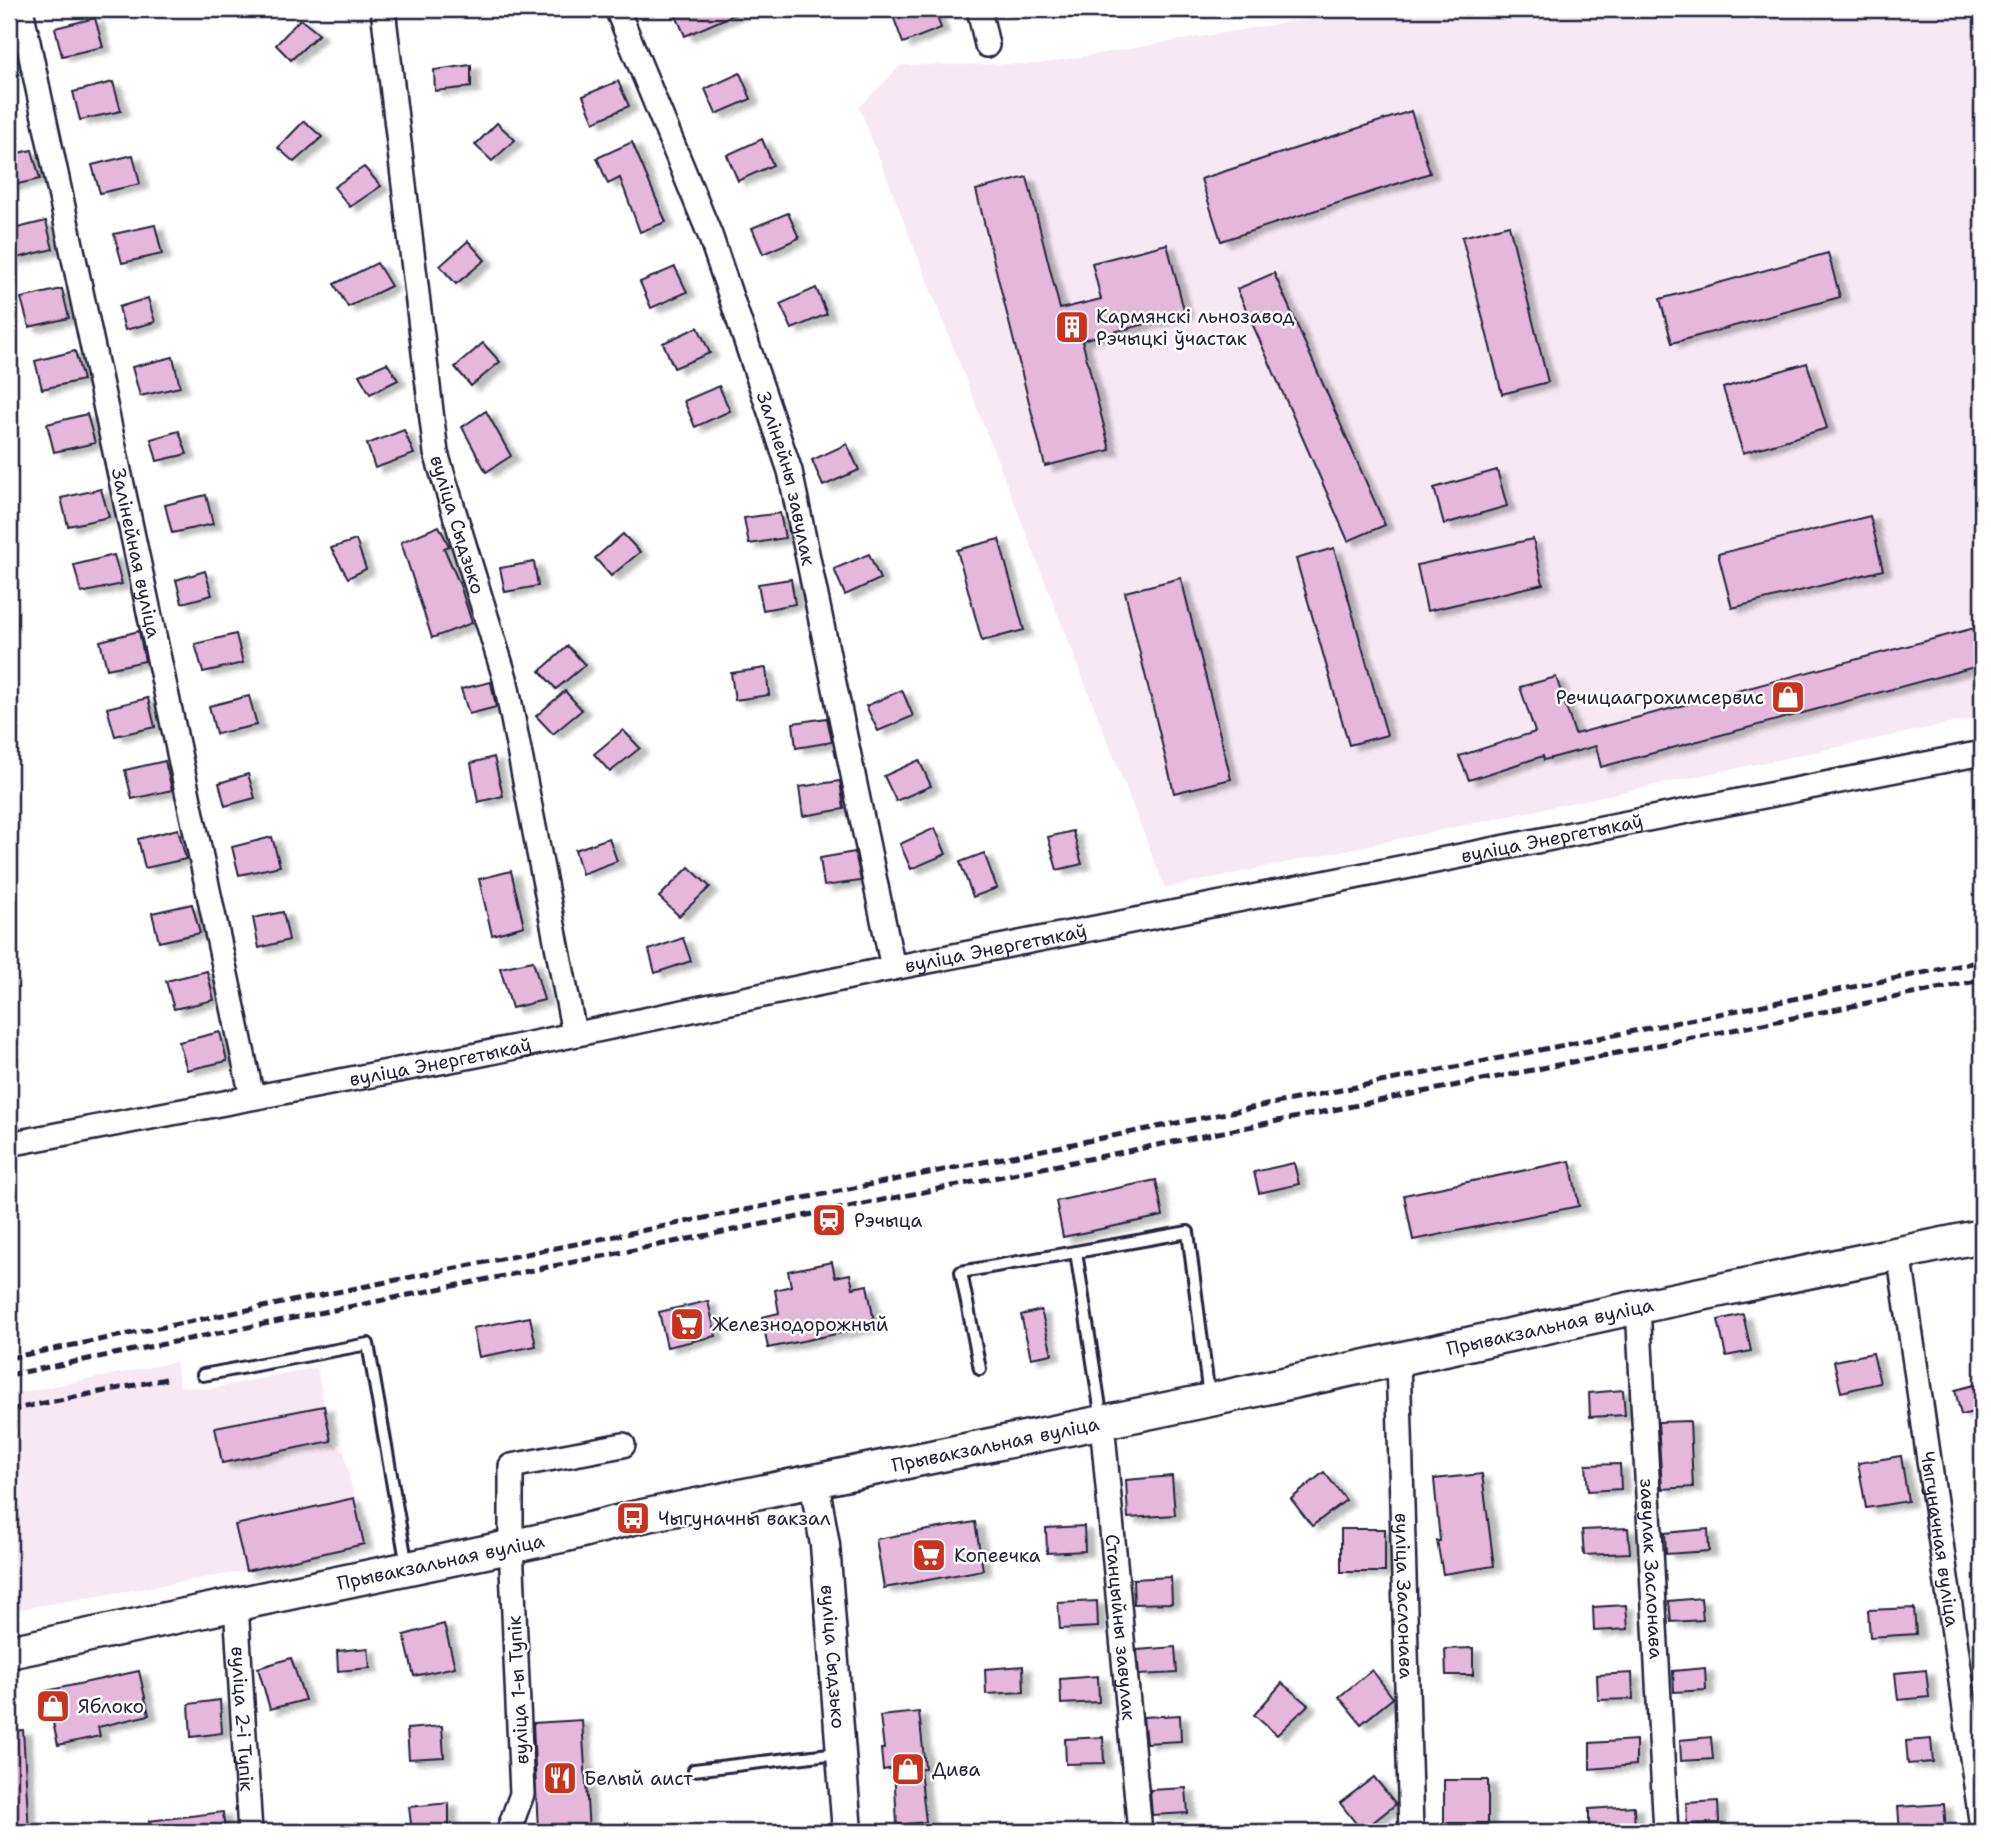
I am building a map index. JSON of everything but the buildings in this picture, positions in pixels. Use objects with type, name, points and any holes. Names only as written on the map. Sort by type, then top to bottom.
[{"type":"main road","name":"Прывакзальная вуліца","points":[[9,1652],[407,1569],[633,1518],[1210,1400],[1982,1236]]},
{"type":"street","name":"Залінейная вуліца","points":[[21,9],[252,1097]]},
{"type":"street","name":"вуліца Сыдзько","points":[[383,9],[436,453],[505,678],[574,1033]]},
{"type":"street","name":"Залінейны завулак","points":[[617,9],[710,235],[790,471],[893,968]]},
{"type":"street","points":[[979,9],[987,45]]},
{"type":"street","name":"вуліца Энергетыкаў","points":[[9,1143],[477,1055],[893,968],[1982,752]]},
{"type":"street","name":"Чыгуначная вуліца","points":[[1899,1252],[1982,1827]]},
{"type":"street","name":"завулак Заслонава","points":[[1638,1307],[1666,1832]]},
{"type":"street","name":"вуліца Заслонава","points":[[1398,1358],[1411,1832]]},
{"type":"street","name":"Станцыйны завулак","points":[[1102,1422],[1140,1832]]},
{"type":"street","name":"вуліца 1-ы Тупік","points":[[508,1832],[522,1794],[511,1546],[511,1466],[623,1445]]},
{"type":"street","name":"вуліца Сыдзько","points":[[814,1481],[825,1545],[847,1832]]},
{"type":"street","name":"вуліца 2-і Тупік","points":[[236,1605],[250,1832]]},
{"type":"lane","points":[[981,1369],[961,1272],[1188,1232],[1210,1400]]},
{"type":"lane","points":[[1076,1252],[1102,1422]]},
{"type":"lane","points":[[203,1375],[368,1344],[407,1569]]},
{"type":"lane","points":[[694,1770],[841,1753]]},
{"type":"shaded area","points":[[1392,9],[1982,9],[1982,717],[1165,888],[859,107],[901,65],[1038,64],[1288,22]]},
{"type":"shaded area","points":[[175,1362],[180,1386],[209,1389],[317,1367],[331,1441],[344,1451],[364,1544],[246,1571],[9,1611],[9,1395]]},
{"type":"railway","points":[[9,1358],[1982,961]]},
{"type":"railway","points":[[9,1375],[1982,980]]},
{"type":"railway","points":[[9,1410],[166,1379]]},
{"type":"place","name":"Кармянскі льнозавод Рэчыцкі ўчастак","points":[[1072,327]]},
{"type":"place","name":"Речицаагрохимсервис","points":[[1788,697]]},
{"type":"place","name":"Рэчыца","points":[[829,1220]]},
{"type":"place","name":"Железнодорожный","points":[[687,1324]]},
{"type":"place","name":"Чыгуначны вакзал","points":[[633,1518]]},
{"type":"place","name":"Копеечка","points":[[929,1555]]},
{"type":"place","name":"Яблоко","points":[[53,1706]]},
{"type":"place","name":"Дива","points":[[908,1769]]},
{"type":"place","name":"Белый аист","points":[[560,1778]]}]
